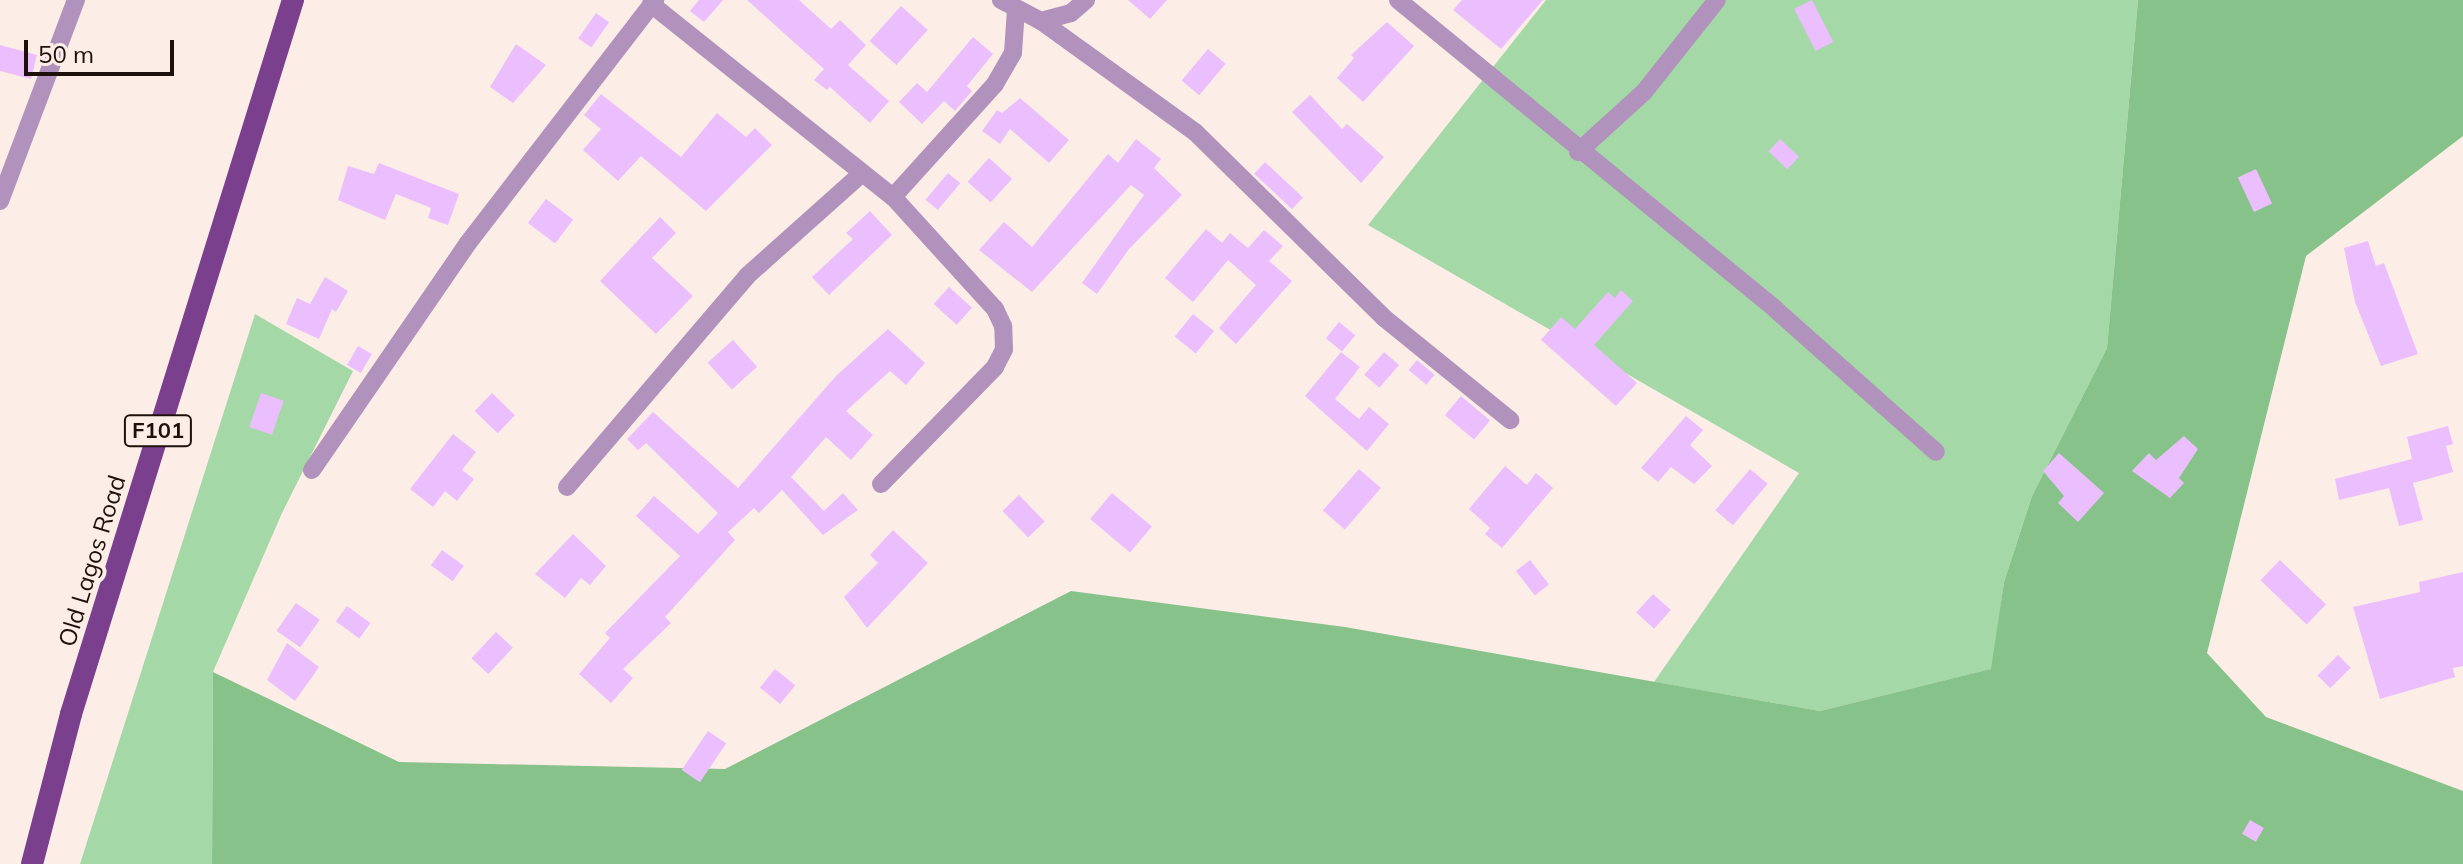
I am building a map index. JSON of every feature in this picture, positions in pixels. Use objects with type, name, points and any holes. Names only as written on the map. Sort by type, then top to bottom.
[{"type":"main road","name":"Old Lagos Road","points":[[32,864],[71,714],[293,0]]},
{"type":"street","points":[[0,201],[76,0]]},
{"type":"street","points":[[1041,21],[1071,13],[1086,0]]},
{"type":"street","points":[[1398,0],[1578,152],[1775,309],[1936,452]]},
{"type":"street","points":[[1578,152],[1644,92],[1717,0]]},
{"type":"street","points":[[312,470],[468,243],[653,2],[860,175],[893,197],[995,309],[1003,326],[1004,349],[995,367],[881,484]]},
{"type":"street","points":[[1008,4],[1041,21],[1220,153],[1383,317],[1510,420]]},
{"type":"street","points":[[893,197],[995,84],[1013,53],[1008,4]]},
{"type":"street","points":[[567,487],[747,276],[860,175]]},
{"type":"green space","points":[[1546,0],[2138,0],[2107,348],[2032,496],[2004,582],[1992,669],[1820,711],[1654,682],[1799,473],[1368,225]]},
{"type":"green space","points":[[2138,0],[2463,0],[2463,136],[2306,256],[2207,653],[2266,717],[2463,791],[2463,864],[212,864],[213,672],[399,762],[725,769],[1071,591],[1345,627],[1820,711],[1991,669],[2004,582],[2032,496],[2107,348]]},
{"type":"green space","points":[[255,314],[353,371],[282,513],[213,672],[212,864],[80,864]]},
{"type":"building","points":[[699,0],[723,0],[704,22],[690,11]]},
{"type":"building","points":[[747,0],[799,0],[831,29],[840,20],[866,45],[848,65],[889,101],[870,123],[830,87],[827,90],[814,80],[824,69]]},
{"type":"building","points":[[1128,0],[1167,0],[1150,19]]},
{"type":"building","points":[[1462,0],[1543,0],[1501,49],[1453,10]]},
{"type":"building","points":[[1812,0],[1833,42],[1816,51],[1794,9]]},
{"type":"building","points":[[901,6],[928,30],[896,65],[870,41]]},
{"type":"building","points":[[596,13],[609,22],[591,48],[578,38]]},
{"type":"building","points":[[1387,22],[1414,46],[1363,102],[1337,78],[1354,58],[1351,55]]},
{"type":"building","points":[[973,37],[993,54],[967,86],[972,91],[955,111],[944,101],[922,124],[899,102],[917,83],[927,92]]},
{"type":"building","points":[[516,44],[546,65],[513,103],[490,87]]},
{"type":"building","points":[[0,45],[37,55],[31,79],[0,71]]},
{"type":"building","points":[[1208,49],[1226,64],[1199,95],[1182,80]]},
{"type":"building","points":[[601,94],[681,157],[717,113],[746,137],[755,128],[772,145],[706,211],[641,156],[618,181],[583,150],[601,129],[584,115]]},
{"type":"building","points":[[1310,95],[1342,129],[1347,124],[1384,157],[1361,183],[1292,112]]},
{"type":"building","points":[[1020,98],[1069,140],[1049,163],[1010,129],[1000,144],[982,131],[997,110],[1002,113]]},
{"type":"building","points":[[1136,139],[1161,159],[1154,168],[1182,195],[1129,249],[1097,294],[1082,283],[1144,195],[1131,185],[1032,292],[979,250],[1004,222],[1032,247],[1108,154],[1118,163]]},
{"type":"building","points":[[1780,139],[1799,157],[1787,169],[1768,151]]},
{"type":"building","points":[[989,158],[1012,179],[991,203],[968,182]]},
{"type":"building","points":[[1265,162],[1303,197],[1292,209],[1254,174]]},
{"type":"building","points":[[379,163],[459,194],[448,225],[428,218],[431,208],[396,194],[385,220],[338,200],[348,166],[374,174]]},
{"type":"building","points":[[2256,169],[2272,203],[2254,212],[2238,177]]},
{"type":"building","points":[[948,173],[960,183],[938,210],[926,200]]},
{"type":"building","points":[[546,199],[573,219],[555,243],[528,223]]},
{"type":"building","points":[[870,211],[892,235],[829,295],[812,277],[853,239],[846,233]]},
{"type":"building","points":[[660,217],[676,233],[652,258],[693,296],[656,334],[600,281]]},
{"type":"building","points":[[1206,229],[1222,243],[1230,233],[1248,248],[1264,230],[1283,246],[1269,261],[1292,281],[1236,344],[1219,328],[1256,285],[1228,260],[1193,302],[1165,278]]},
{"type":"building","points":[[2368,241],[2376,266],[2384,263],[2418,354],[2381,366],[2355,302],[2344,248]]},
{"type":"building","points":[[325,277],[348,291],[336,312],[332,309],[319,339],[286,324],[297,298],[310,304]]},
{"type":"building","points":[[949,287],[972,308],[957,325],[934,304]]},
{"type":"building","points":[[1621,290],[1633,301],[1594,345],[1637,383],[1616,406],[1541,340],[1561,317],[1575,329],[1608,292],[1615,298]]},
{"type":"building","points":[[1193,314],[1214,331],[1196,354],[1175,337]]},
{"type":"building","points":[[1339,322],[1355,335],[1342,352],[1326,338]]},
{"type":"building","points":[[888,329],[925,363],[906,385],[890,371],[846,411],[873,435],[851,460],[826,437],[791,477],[824,511],[843,493],[858,510],[823,535],[782,490],[759,513],[754,508],[728,532],[735,540],[665,617],[671,623],[623,669],[633,678],[611,703],[579,674],[610,638],[605,633],[680,556],[636,516],[654,496],[698,534],[718,513],[646,443],[638,450],[627,439],[653,412],[738,488],[836,376]]},
{"type":"building","points":[[733,340],[757,367],[732,390],[708,363]]},
{"type":"building","points":[[358,346],[372,354],[361,373],[347,365]]},
{"type":"building","points":[[1341,352],[1360,367],[1335,399],[1359,419],[1369,407],[1389,424],[1367,451],[1305,396]]},
{"type":"building","points":[[1384,352],[1399,365],[1379,388],[1364,375]]},
{"type":"building","points":[[1417,360],[1435,375],[1426,385],[1409,370]]},
{"type":"building","points":[[261,393],[284,401],[272,435],[249,427]]},
{"type":"building","points":[[492,393],[515,415],[498,433],[475,411]]},
{"type":"building","points":[[1461,396],[1490,420],[1474,440],[1445,415]]},
{"type":"building","points":[[1686,416],[1703,430],[1690,445],[1712,466],[1694,484],[1671,467],[1658,482],[1641,468]]},
{"type":"building","points":[[2448,426],[2453,444],[2446,446],[2453,472],[2413,483],[2423,520],[2399,526],[2389,488],[2339,500],[2335,479],[2412,459],[2407,437]]},
{"type":"building","points":[[453,434],[476,452],[462,470],[474,479],[457,501],[445,491],[433,507],[410,489]]},
{"type":"building","points":[[2184,436],[2198,449],[2179,478],[2184,483],[2170,498],[2132,471],[2149,453],[2156,460]]},
{"type":"building","points":[[2059,453],[2104,493],[2078,522],[2058,503],[2064,496],[2043,471]]},
{"type":"building","points":[[1505,466],[1527,485],[1536,473],[1553,488],[1502,548],[1485,534],[1490,528],[1469,509]]},
{"type":"building","points":[[1359,469],[1381,488],[1345,530],[1323,511]]},
{"type":"building","points":[[1750,469],[1768,484],[1733,525],[1715,510]]},
{"type":"building","points":[[1112,493],[1152,526],[1130,552],[1090,519]]},
{"type":"building","points":[[1019,495],[1045,522],[1028,538],[1002,511]]},
{"type":"building","points":[[893,530],[928,563],[867,628],[844,597],[878,563],[870,555]]},
{"type":"building","points":[[573,534],[606,566],[590,585],[581,578],[565,598],[535,574]]},
{"type":"building","points":[[442,550],[464,566],[453,581],[431,565]]},
{"type":"building","points":[[1530,560],[1549,584],[1535,596],[1516,571]]},
{"type":"building","points":[[2280,560],[2326,604],[2307,625],[2261,580]]},
{"type":"building","points":[[2463,572],[2463,666],[2453,668],[2455,677],[2380,699],[2353,607],[2420,592],[2419,582]]},
{"type":"building","points":[[1653,594],[1671,610],[1654,629],[1636,613]]},
{"type":"building","points":[[296,603],[320,620],[300,647],[276,631]]},
{"type":"building","points":[[347,606],[370,623],[359,638],[336,621]]},
{"type":"building","points":[[496,632],[513,648],[488,674],[471,658]]},
{"type":"building","points":[[287,643],[319,667],[295,701],[267,680]]},
{"type":"building","points":[[2338,655],[2351,668],[2330,688],[2317,676]]},
{"type":"building","points":[[775,669],[795,685],[780,704],[760,688]]},
{"type":"building","points":[[708,731],[726,743],[700,782],[682,770]]},
{"type":"building","points":[[2250,820],[2264,828],[2256,842],[2242,834]]}]
